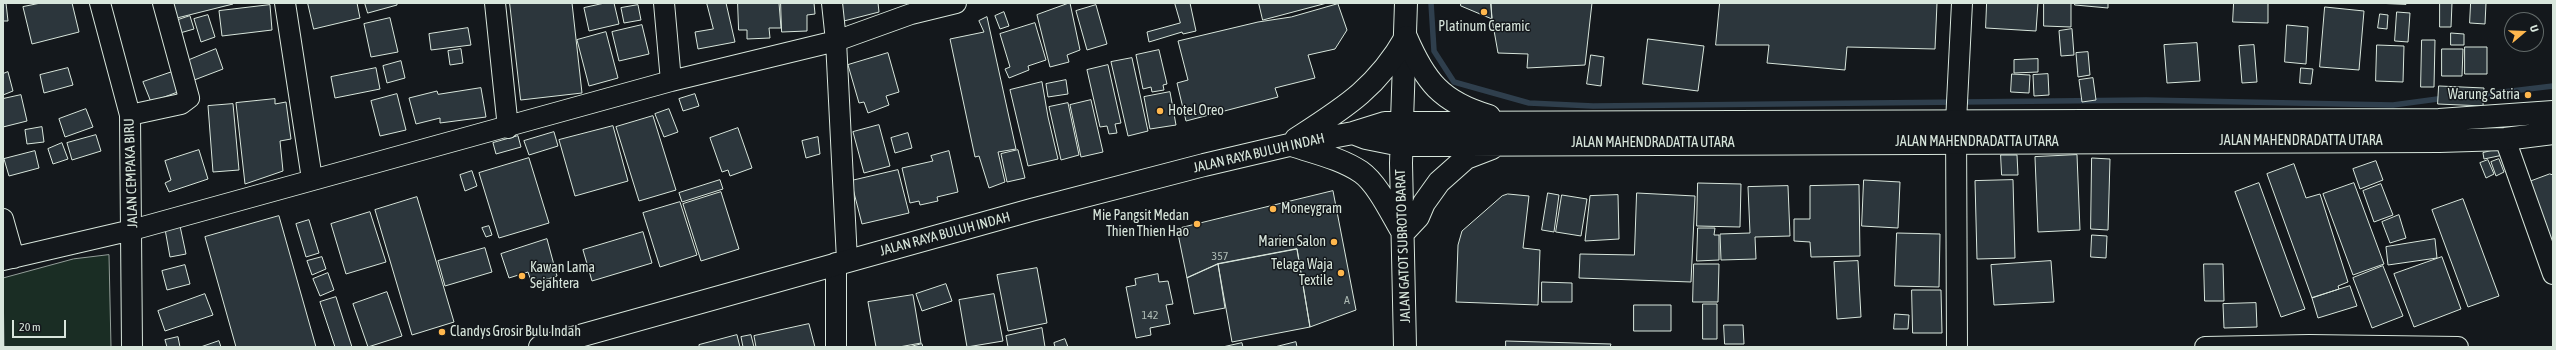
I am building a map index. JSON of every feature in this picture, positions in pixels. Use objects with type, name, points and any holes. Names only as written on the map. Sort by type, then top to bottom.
[{"type":"main road","name":"JALAN GATOT SUBROTO BARAT","points":[[1406,3],[1401,145],[1406,347]]},
{"type":"main road","points":[[1406,37],[1423,73],[1458,106],[1508,122]]},
{"type":"main road","points":[[1289,145],[1358,97],[1392,61],[1406,37]]},
{"type":"main road","name":"JALAN MAHENDRADATTA UTARA","points":[[1401,145],[1507,144],[2439,120],[2553,112]]},
{"type":"main road","name":"JALAN MAHENDRADATTA UTARA","points":[[1402,121],[1957,132],[2505,139],[2553,133]]},
{"type":"main road","name":"JALAN RAYA BULUH INDAH","points":[[540,347],[841,262],[1289,145],[1353,133],[1385,123],[1402,121]]},
{"type":"main road","name":"JALAN RAYA BULUH INDAH","points":[[1353,133],[1366,138],[1401,145]]},
{"type":"main road","points":[[1289,145],[1338,159],[1362,172],[1379,193],[1403,233],[1418,216],[1431,191],[1454,168],[1476,153],[1507,144]]},
{"type":"street","name":"JALAN CEMPAKA BIRU","points":[[100,3],[130,115],[132,347]]},
{"type":"street","points":[[130,115],[181,104],[189,98],[163,3]]},
{"type":"street","points":[[285,3],[312,179]]},
{"type":"street","points":[[495,3],[508,128]]},
{"type":"street","points":[[664,3],[671,81]]},
{"type":"street","points":[[832,3],[836,41],[841,262],[836,347]]},
{"type":"street","points":[[3,220],[8,259],[132,230],[312,179],[508,128],[671,81],[836,41],[911,14],[956,3]]},
{"type":"street","points":[[1957,347],[1957,132],[1962,3]]},
{"type":"street","points":[[2505,139],[2553,274]]},
{"type":"street","points":[[2204,347],[2458,347]]},
{"type":"green space","points":[[109,255],[111,347],[4,347],[3,278],[73,259]]},
{"type":"building","points":[[3,3],[6,3],[8,21],[3,21]]},
{"type":"building","points":[[41,3],[72,3],[79,32],[32,44],[23,7]]},
{"type":"building","points":[[164,3],[233,3],[233,4],[169,20]]},
{"type":"building","points":[[308,3],[357,3],[360,18],[314,29]]},
{"type":"building","points":[[365,3],[397,3],[397,5],[368,13]]},
{"type":"building","points":[[510,3],[572,3],[582,93],[521,100]]},
{"type":"building","points":[[605,3],[614,3],[619,24],[589,31],[584,8]]},
{"type":"building","points":[[707,3],[726,3],[735,42],[698,49],[695,32],[713,29]]},
{"type":"building","points":[[738,3],[779,3],[781,28],[769,28],[770,38],[747,39],[747,30],[739,30]]},
{"type":"building","points":[[781,3],[814,3],[815,14],[807,15],[807,31],[782,32]]},
{"type":"building","points":[[839,3],[878,3],[879,12],[840,22]]},
{"type":"building","points":[[1070,3],[1080,50],[1067,55],[1069,62],[1050,67],[1037,15]]},
{"type":"building","points":[[1175,3],[1190,3],[1196,31],[1183,34],[1182,32],[1149,42],[1147,32],[1180,23]]},
{"type":"building","points":[[1259,3],[1327,3],[1263,20]]},
{"type":"building","name":"Platinum Ceramic","points":[[1461,3],[1491,3],[1492,19],[1461,6]]},
{"type":"building","points":[[1491,3],[1592,3],[1585,65],[1527,68],[1528,54],[1498,53],[1492,19]]},
{"type":"building","points":[[1720,3],[1937,3],[1935,49],[1847,47],[1845,70],[1767,63],[1769,45],[1716,45]]},
{"type":"building","points":[[1987,3],[2038,3],[2036,31],[1986,28]]},
{"type":"building","points":[[2044,3],[2071,3],[2071,27],[2044,26]]},
{"type":"building","points":[[2075,3],[2108,3],[2108,8],[2075,5]]},
{"type":"building","points":[[2234,3],[2268,3],[2268,23],[2233,22]]},
{"type":"building","points":[[2375,3],[2406,3],[2406,4]]},
{"type":"building","points":[[2440,3],[2452,3],[2451,27],[2440,27]]},
{"type":"building","points":[[2471,3],[2486,3],[2485,24],[2470,23]]},
{"type":"building","points":[[1338,4],[1347,30],[1335,49],[1308,55],[1315,78],[1275,88],[1278,97],[1186,121],[1177,83],[1188,80],[1178,41],[1258,22],[1291,17]]},
{"type":"building","points":[[270,5],[272,30],[222,36],[219,11]]},
{"type":"building","points":[[638,5],[641,20],[624,23],[621,8]]},
{"type":"building","points":[[1096,5],[1107,44],[1087,50],[1076,11]]},
{"type":"building","points":[[2325,7],[2364,11],[2359,70],[2320,67]]},
{"type":"building","points":[[1004,12],[1009,26],[1000,29],[995,16]]},
{"type":"building","points":[[2397,12],[2410,13],[2408,42],[2395,41]]},
{"type":"building","points":[[2380,14],[2388,15],[2387,29],[2378,28]]},
{"type":"building","points":[[208,15],[215,37],[201,42],[194,19]]},
{"type":"building","points":[[190,16],[194,29],[180,33],[169,23]]},
{"type":"building","points":[[987,17],[1016,149],[998,152],[1005,182],[989,188],[979,156],[975,157],[950,39],[984,32],[979,21]]},
{"type":"building","points":[[390,18],[398,52],[371,57],[364,24]]},
{"type":"building","points":[[1035,23],[1046,60],[1028,66],[1029,70],[1009,78],[1005,69],[1010,67],[1000,34]]},
{"type":"building","points":[[642,25],[649,54],[619,61],[612,32]]},
{"type":"building","points":[[2287,25],[2308,27],[2306,64],[2285,62]]},
{"type":"building","points":[[468,28],[471,45],[431,50],[429,34]]},
{"type":"building","points":[[2072,29],[2074,55],[2061,56],[2059,31]]},
{"type":"building","points":[[606,32],[618,78],[589,86],[577,40]]},
{"type":"building","points":[[2451,33],[2464,34],[2464,45],[2451,45]]},
{"type":"building","points":[[1648,39],[1704,46],[1698,91],[1643,84]]},
{"type":"building","points":[[2422,40],[2435,40],[2434,87],[2421,87]]},
{"type":"building","points":[[2197,43],[2200,81],[2167,83],[2164,45]]},
{"type":"building","points":[[2254,45],[2257,82],[2242,83],[2239,46]]},
{"type":"building","points":[[2377,45],[2404,46],[2403,82],[2376,81]]},
{"type":"building","points":[[2465,47],[2487,47],[2487,74],[2465,74]]},
{"type":"building","points":[[216,49],[223,69],[189,82],[182,63]]},
{"type":"building","points":[[461,49],[463,63],[450,65],[448,51]]},
{"type":"building","points":[[2442,49],[2463,49],[2462,76],[2442,76]]},
{"type":"building","points":[[1159,50],[1167,84],[1163,85],[1164,90],[1152,92],[1151,87],[1143,89],[1136,55]]},
{"type":"building","points":[[2088,52],[2090,75],[2078,77],[2076,53]]},
{"type":"building","points":[[888,53],[899,92],[886,96],[889,105],[868,113],[864,102],[859,103],[848,65]]},
{"type":"building","points":[[1591,55],[1604,57],[1601,86],[1587,84]]},
{"type":"building","points":[[1132,58],[1148,131],[1128,136],[1111,62]]},
{"type":"building","points":[[2038,59],[2038,72],[2014,73],[2014,60]]},
{"type":"building","points":[[401,61],[405,78],[387,83],[383,66]]},
{"type":"building","points":[[1108,65],[1121,123],[1115,124],[1117,133],[1109,134],[1107,126],[1100,127],[1087,70]]},
{"type":"building","points":[[68,68],[73,85],[44,93],[40,75]]},
{"type":"building","points":[[376,68],[380,89],[335,98],[331,77]]},
{"type":"building","points":[[2301,68],[2313,69],[2311,84],[2300,83]]},
{"type":"building","points":[[175,71],[183,90],[151,102],[143,82]]},
{"type":"building","points":[[8,72],[13,91],[3,95],[3,74]]},
{"type":"building","points":[[2012,74],[2030,75],[2029,93],[2011,92]]},
{"type":"building","points":[[2048,74],[2049,95],[2034,96],[2033,75]]},
{"type":"building","points":[[2093,78],[2096,100],[2082,102],[2079,80]]},
{"type":"building","points":[[1066,80],[1068,94],[1048,97],[1046,84]]},
{"type":"building","points":[[1042,82],[1048,117],[1058,159],[1028,166],[1010,90]]},
{"type":"building","points":[[2439,86],[2484,88],[2483,106],[2438,104]]},
{"type":"building","points":[[481,88],[486,117],[440,123],[440,118],[416,124],[409,98],[437,91],[438,94]]},
{"type":"building","name":"Hotel Oreo","points":[[1170,92],[1176,125],[1150,129],[1144,97]]},
{"type":"building","points":[[397,94],[406,130],[380,136],[371,101]]},
{"type":"building","points":[[695,94],[699,106],[683,111],[679,99]]},
{"type":"building","points":[[21,95],[27,121],[3,127],[3,99]]},
{"type":"building","points":[[275,99],[275,104],[286,102],[291,139],[280,141],[283,171],[245,184],[236,103]]},
{"type":"building","points":[[1091,100],[1103,152],[1081,157],[1070,105]]},
{"type":"building","points":[[1068,103],[1079,155],[1061,160],[1049,107]]},
{"type":"building","points":[[233,104],[239,170],[213,172],[208,106]]},
{"type":"building","points":[[86,109],[93,127],[65,137],[59,119]]},
{"type":"building","points":[[669,109],[678,132],[664,137],[655,114]]},
{"type":"building","points":[[653,116],[676,190],[639,201],[616,127]]},
{"type":"building","points":[[879,125],[890,166],[864,173],[853,132]]},
{"type":"building","points":[[613,126],[628,181],[575,196],[559,140]]},
{"type":"building","points":[[42,127],[44,142],[27,144],[25,130]]},
{"type":"building","points":[[738,128],[752,168],[730,176],[728,170],[722,172],[710,138]]},
{"type":"building","points":[[554,132],[558,146],[529,155],[524,141]]},
{"type":"building","points":[[908,133],[912,148],[895,153],[891,138]]},
{"type":"building","points":[[96,135],[101,151],[72,160],[67,143]]},
{"type":"building","points":[[518,136],[521,147],[496,154],[493,143]]},
{"type":"building","points":[[818,137],[820,154],[806,158],[802,141]]},
{"type":"building","points":[[62,143],[68,159],[53,164],[48,149]]},
{"type":"building","points":[[2502,148],[2503,155],[2484,159],[2483,153]]},
{"type":"building","points":[[199,150],[208,179],[169,192],[165,183],[171,180],[165,161]]},
{"type":"building","points":[[1018,150],[1025,178],[1007,182],[1001,154]]},
{"type":"building","points":[[35,151],[39,168],[9,176],[4,159]]},
{"type":"building","points":[[949,151],[958,192],[937,197],[938,201],[920,205],[919,201],[910,203],[902,168],[933,161],[931,156]]},
{"type":"building","points":[[2001,155],[2017,155],[2018,175],[2002,175]]},
{"type":"building","points":[[2077,155],[2080,230],[2038,232],[2035,157]]},
{"type":"building","points":[[529,158],[549,223],[499,238],[479,173]]},
{"type":"building","points":[[2092,158],[2110,159],[2108,230],[2091,229]]},
{"type":"building","points":[[2499,159],[2504,172],[2496,176],[2491,162]]},
{"type":"building","points":[[2488,160],[2494,174],[2486,178],[2480,163]]},
{"type":"building","points":[[2376,161],[2383,180],[2360,189],[2353,169]]},
{"type":"building","points":[[2294,164],[2306,198],[2320,194],[2348,282],[2338,286],[2339,289],[2312,298],[2267,174]]},
{"type":"building","points":[[898,170],[909,213],[862,224],[851,181]]},
{"type":"building","points":[[472,171],[477,186],[465,191],[460,175]]},
{"type":"building","points":[[2550,174],[2553,175],[2553,247],[2529,182]]},
{"type":"building","points":[[720,180],[723,189],[682,202],[679,193]]},
{"type":"building","points":[[1864,180],[1900,182],[1898,228],[1862,226]]},
{"type":"building","points":[[2013,180],[2015,258],[1977,259],[1975,181]]},
{"type":"building","points":[[1698,183],[1741,184],[1740,227],[1697,226]]},
{"type":"building","points":[[2259,183],[2305,309],[2281,317],[2235,192]]},
{"type":"building","points":[[2354,183],[2384,264],[2353,275],[2323,194]]},
{"type":"building","points":[[2381,184],[2393,215],[2374,222],[2363,191]]},
{"type":"building","points":[[1859,185],[1860,256],[1811,257],[1810,242],[1794,241],[1794,219],[1810,219],[1810,186]]},
{"type":"building","points":[[1788,186],[1790,236],[1755,237],[1756,259],[1721,260],[1720,234],[1750,233],[1748,187]]},
{"type":"building","points":[[1333,191],[1356,310],[1310,327],[1297,249],[1218,264],[1187,278],[1177,229]]},
{"type":"building","points":[[721,192],[739,249],[701,261],[683,204]]},
{"type":"building","points":[[1548,193],[1559,195],[1554,232],[1542,230]]},
{"type":"building","points":[[1637,193],[1695,196],[1691,282],[1579,278],[1580,254],[1634,255]]},
{"type":"building","points":[[1508,194],[1529,196],[1523,248],[1540,250],[1538,305],[1456,302],[1458,245],[1462,231],[1502,196]]},
{"type":"building","points":[[1562,195],[1587,199],[1581,236],[1556,232]]},
{"type":"building","points":[[1618,195],[1619,239],[1585,241],[1590,196]]},
{"type":"building","points":[[417,197],[454,322],[412,335],[375,210]]},
{"type":"building","points":[[2463,199],[2499,296],[2468,307],[2432,210]]},
{"type":"building","points":[[680,202],[697,255],[660,267],[643,213]]},
{"type":"building","points":[[370,212],[386,262],[346,274],[331,224]]},
{"type":"building","points":[[2399,215],[2406,238],[2390,243],[2382,222]]},
{"type":"building","points":[[279,216],[316,347],[236,347],[205,237]]},
{"type":"building","points":[[309,220],[319,253],[306,257],[296,224]]},
{"type":"building","points":[[180,226],[186,254],[170,257],[165,229]]},
{"type":"building","points":[[489,226],[492,235],[486,237],[482,228]]},
{"type":"building","points":[[1698,228],[1715,228],[1714,235],[1719,235],[1719,260],[1697,261]]},
{"type":"building","points":[[643,232],[652,263],[592,281],[583,250]]},
{"type":"building","points":[[1897,233],[1940,234],[1939,287],[1895,286]]},
{"type":"building","points":[[2092,235],[2107,236],[2106,258],[2091,257]]},
{"type":"building","points":[[547,239],[557,276],[532,284],[528,272],[509,278],[501,254]]},
{"type":"building","points":[[2435,239],[2437,258],[2388,265],[2386,247]]},
{"type":"building","points":[[485,248],[492,272],[445,286],[438,261]]},
{"type":"building","points":[[1297,249],[1310,327],[1232,342],[1218,264]]},
{"type":"building","points":[[322,257],[326,269],[312,275],[307,261]]},
{"type":"building","points":[[2442,257],[2461,309],[2414,327],[2394,274]]},
{"type":"building","points":[[1858,261],[1861,317],[1837,319],[1834,262]]},
{"type":"building","points":[[2051,261],[2054,302],[1994,305],[1991,265]]},
{"type":"building","points":[[1218,264],[1225,308],[1194,314],[1187,278]]},
{"type":"building","points":[[1694,264],[1719,264],[1718,302],[1693,302]]},
{"type":"building","points":[[2204,264],[2223,264],[2224,301],[2205,301]]},
{"type":"building","points":[[185,265],[190,284],[167,290],[162,271]]},
{"type":"building","points":[[2383,266],[2403,316],[2372,328],[2353,278]]},
{"type":"building","points":[[1037,268],[1047,323],[1008,331],[997,275]]},
{"type":"building","points":[[328,273],[334,290],[320,296],[313,279]]},
{"type":"building","points":[[1158,274],[1159,282],[1168,281],[1173,304],[1166,305],[1170,324],[1150,328],[1151,335],[1136,338],[1126,287],[1136,285],[1135,279]]},
{"type":"building","points":[[1542,282],[1572,283],[1572,302],[1542,302]]},
{"type":"building","points":[[946,284],[952,301],[922,311],[916,294]]},
{"type":"building","points":[[2350,286],[2357,306],[2318,318],[2312,298]]},
{"type":"building","points":[[1912,290],[1941,290],[1942,333],[1913,333]]},
{"type":"building","points":[[387,292],[402,336],[368,347],[353,304]]},
{"type":"building","points":[[205,294],[213,315],[165,331],[158,311]]},
{"type":"building","points":[[994,294],[1003,341],[967,347],[959,300]]},
{"type":"building","points":[[913,295],[921,343],[899,347],[876,347],[868,302]]},
{"type":"building","points":[[336,297],[352,347],[335,347],[320,302]]},
{"type":"building","points":[[2256,303],[2257,327],[2224,328],[2223,304]]},
{"type":"building","points":[[1703,304],[1717,304],[1717,339],[1703,339]]},
{"type":"building","points":[[1634,305],[1671,305],[1671,331],[1634,331]]},
{"type":"building","points":[[1895,314],[1909,315],[1908,329],[1894,329]]},
{"type":"building","points":[[809,324],[815,347],[756,347],[754,336]]},
{"type":"building","points":[[1724,325],[1743,325],[1744,344],[1725,344]]},
{"type":"building","points":[[1042,328],[1045,347],[1008,347],[1006,336]]},
{"type":"building","points":[[737,335],[740,347],[699,347],[699,345]]},
{"type":"building","points":[[751,335],[754,347],[743,347],[741,337]]},
{"type":"building","points":[[178,337],[180,347],[167,347],[165,340]]},
{"type":"building","points":[[1065,339],[1068,347],[1055,347],[1054,343]]},
{"type":"building","points":[[219,341],[221,347],[201,347]]},
{"type":"building","points":[[1506,341],[1611,344],[1610,347],[1506,347]]},
{"type":"building","points":[[1296,342],[1297,347],[1275,347]]},
{"type":"building","points":[[1242,343],[1243,347],[1223,347]]},
{"type":"building","points":[[922,344],[923,347],[909,347]]},
{"type":"waterway","points":[[1431,3],[1434,51],[1454,82],[1529,103],[1593,106],[2146,100],[2393,105],[2445,98]]},
{"type":"waterway","points":[[2478,95],[2553,86]]},
{"type":"place","name":"Platinum Ceramic","points":[[1484,12]]},
{"type":"place","name":"Warung Satria","points":[[2528,95]]},
{"type":"place","name":"Hotel Oreo","points":[[1160,111]]},
{"type":"place","name":"Moneygram","points":[[1273,209]]},
{"type":"place","name":"Mie Pangsit Medan Thien Thien Hao","points":[[1197,224]]},
{"type":"place","name":"Marien Salon","points":[[1334,242]]},
{"type":"place","name":"Telaga Waja Textile","points":[[1341,273]]},
{"type":"place","name":"Kawan Lama Sejahtera","points":[[522,276]]},
{"type":"place","name":"Clandys Grosir Bulu Indah","points":[[442,332]]}]
